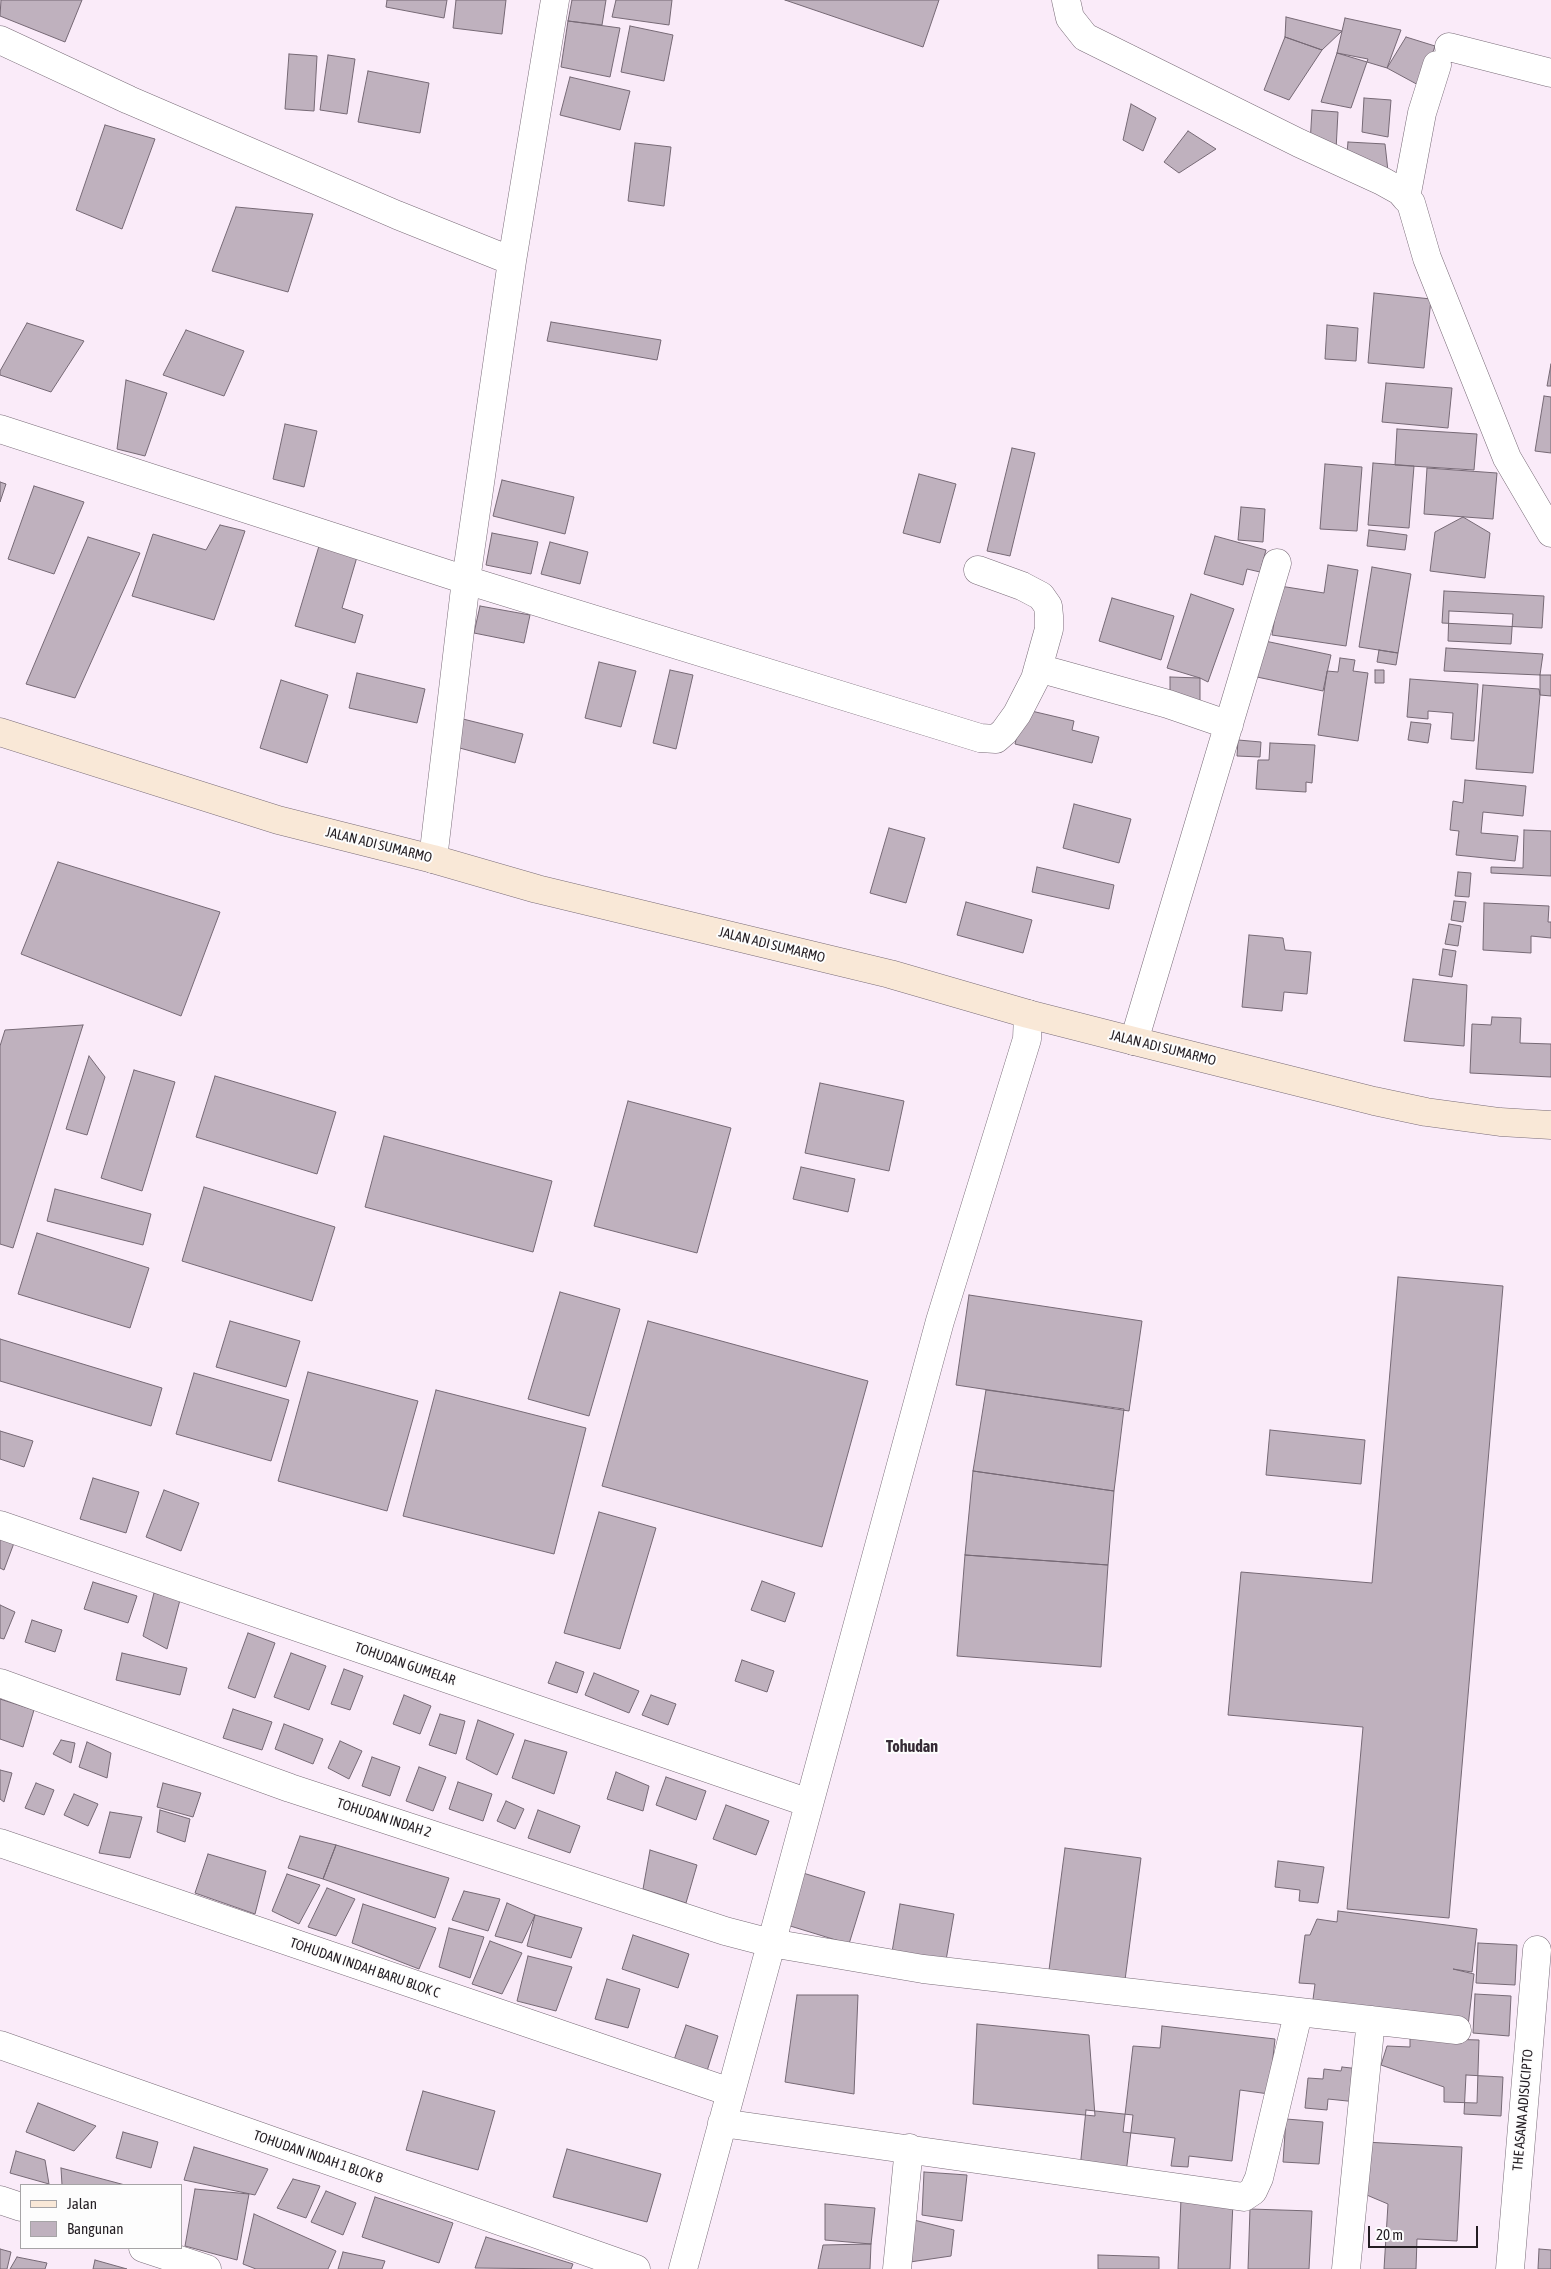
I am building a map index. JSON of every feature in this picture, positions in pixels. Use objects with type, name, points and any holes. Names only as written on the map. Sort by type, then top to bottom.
[{"type":"main road","name":"JALAN ADI SUMARMO","points":[[0,732],[278,820],[433,859],[538,889],[890,974],[1027,1027],[1134,1041],[1374,1101],[1418,1110],[1500,1122],[1551,1125]]},
{"type":"street","points":[[433,859],[466,580],[512,262],[555,0]]},
{"type":"street","points":[[1066,0],[1070,18],[1084,37],[1299,143],[1382,181],[1400,191],[1411,203],[1427,258],[1507,458],[1551,533]]},
{"type":"street","points":[[0,40],[129,100],[397,215],[512,262]]},
{"type":"street","points":[[1406,198],[1422,113],[1443,56],[1551,73]]},
{"type":"street","points":[[0,429],[466,580],[980,738],[996,739],[1004,732],[1035,679],[1049,630],[1048,606],[1041,596],[1022,586],[978,570]]},
{"type":"street","points":[[1134,1041],[1277,563]]},
{"type":"street","points":[[1038,668],[1168,704],[1229,725]]},
{"type":"street","points":[[683,2269],[940,1321],[1016,1074],[1027,1027]]},
{"type":"street","name":"TOHUDAN GUMELAR","points":[[0,1525],[809,1803]]},
{"type":"street","name":"TOHUDAN INDAH 2","points":[[0,1683],[290,1788],[716,1928],[771,1943],[923,1969],[1298,2014],[1457,2030]]},
{"type":"street","name":"TOHUDAN INDAH BARU BLOK C","points":[[0,1843],[730,2092]]},
{"type":"street","name":"THE ASANA ADISUCIPTO","points":[[1510,2269],[1537,1950]]},
{"type":"street","points":[[722,2123],[909,2148],[1244,2198],[1253,2191],[1259,2178],[1298,2014]]},
{"type":"street","points":[[1346,2269],[1371,2020]]},
{"type":"street","name":"TOHUDAN INDAH 1 BLOK B","points":[[0,2045],[636,2269]]},
{"type":"street","points":[[897,2269],[909,2148]]},
{"type":"street","points":[[0,2200],[20,2207]]},
{"type":"street","points":[[146,2249],[207,2269]]},
{"type":"building","points":[[1,0],[82,0],[65,42],[0,16]]},
{"type":"building","points":[[387,0],[447,0],[444,18],[386,7]]},
{"type":"building","points":[[456,0],[506,0],[502,34],[453,28]]},
{"type":"building","points":[[572,0],[606,0],[602,25],[568,21]]},
{"type":"building","points":[[616,0],[672,0],[669,25],[612,17]]},
{"type":"building","points":[[785,0],[939,0],[923,47]]},
{"type":"building","points":[[1286,17],[1342,31],[1322,50],[1285,37]]},
{"type":"building","points":[[1345,18],[1401,30],[1387,68],[1337,53]]},
{"type":"building","points":[[568,21],[620,28],[610,77],[561,67]]},
{"type":"building","points":[[630,26],[673,35],[664,81],[621,72]]},
{"type":"building","points":[[1285,37],[1322,50],[1289,100],[1264,90]]},
{"type":"building","points":[[1406,37],[1435,46],[1422,87],[1387,68]]},
{"type":"building","points":[[1337,53],[1368,59],[1351,108],[1321,102]]},
{"type":"building","points":[[289,54],[317,56],[314,111],[285,109]]},
{"type":"building","points":[[328,55],[355,59],[347,114],[320,110]]},
{"type":"building","points":[[368,71],[429,83],[420,133],[358,122]]},
{"type":"building","points":[[570,77],[630,91],[620,130],[560,115]]},
{"type":"building","points":[[1364,98],[1391,100],[1388,137],[1362,132]]},
{"type":"building","points":[[1131,104],[1156,118],[1143,151],[1123,140]]},
{"type":"building","points":[[1312,110],[1338,112],[1336,150],[1310,144]]},
{"type":"building","points":[[105,125],[155,139],[122,229],[76,210]]},
{"type":"building","points":[[1188,131],[1216,149],[1179,173],[1164,162]]},
{"type":"building","points":[[1348,142],[1385,144],[1388,171],[1347,153]]},
{"type":"building","points":[[635,143],[671,147],[664,206],[628,201]]},
{"type":"building","points":[[236,207],[313,214],[288,292],[212,271]]},
{"type":"building","points":[[1374,293],[1431,299],[1424,368],[1368,363]]},
{"type":"building","points":[[551,322],[661,340],[657,360],[547,341]]},
{"type":"building","points":[[27,323],[84,341],[51,392],[0,375],[0,371]]},
{"type":"building","points":[[1327,325],[1358,328],[1356,361],[1325,359]]},
{"type":"building","points":[[186,330],[244,351],[224,396],[163,375]]},
{"type":"building","points":[[1551,364],[1551,386],[1547,386]]},
{"type":"building","points":[[126,380],[167,393],[145,456],[117,449]]},
{"type":"building","points":[[1386,383],[1452,388],[1448,428],[1382,422]]},
{"type":"building","points":[[1544,396],[1551,397],[1551,453],[1535,451]]},
{"type":"building","points":[[285,424],[317,431],[304,487],[273,479]]},
{"type":"building","points":[[1397,429],[1477,434],[1474,470],[1395,465]]},
{"type":"building","points":[[1012,448],[1035,453],[1010,556],[987,551]]},
{"type":"building","points":[[1373,463],[1414,466],[1409,528],[1368,525]]},
{"type":"building","points":[[1325,464],[1362,467],[1357,531],[1320,529]]},
{"type":"building","points":[[1427,468],[1497,473],[1493,519],[1424,514]]},
{"type":"building","points":[[919,474],[956,484],[940,543],[903,533]]},
{"type":"building","points":[[502,480],[574,497],[565,534],[493,516]]},
{"type":"building","points":[[0,482],[6,484],[0,502]]},
{"type":"building","points":[[34,486],[84,502],[54,574],[8,559]]},
{"type":"building","points":[[1241,507],[1265,509],[1263,542],[1238,540]]},
{"type":"building","points":[[1463,517],[1490,533],[1485,578],[1430,571],[1435,532]]},
{"type":"building","points":[[220,525],[245,531],[214,620],[132,596],[153,534],[206,550]]},
{"type":"building","points":[[1369,530],[1407,535],[1405,550],[1367,546]]},
{"type":"building","points":[[492,533],[538,542],[531,574],[486,565]]},
{"type":"building","points":[[1215,536],[1266,550],[1260,572],[1247,569],[1243,585],[1204,574]]},
{"type":"building","points":[[88,537],[140,553],[75,698],[26,684]]},
{"type":"building","points":[[550,542],[588,552],[580,584],[541,574]]},
{"type":"building","points":[[319,546],[357,557],[342,608],[363,615],[355,643],[295,626]]},
{"type":"building","points":[[1328,565],[1358,570],[1346,646],[1272,635],[1280,586],[1324,593]]},
{"type":"building","points":[[1372,567],[1411,574],[1398,653],[1359,647]]},
{"type":"building","points":[[1444,591],[1544,596],[1542,628],[1442,623]]},
{"type":"building","points":[[1191,594],[1234,609],[1208,682],[1167,668]]},
{"type":"building","points":[[1112,598],[1174,616],[1161,660],[1099,641]]},
{"type":"building","points":[[480,606],[530,615],[524,643],[474,633]]},
{"type":"building","points":[[1449,611],[1513,614],[1511,644],[1448,641]]},
{"type":"building","points":[[1265,641],[1331,655],[1323,691],[1257,677]]},
{"type":"building","points":[[1446,648],[1543,654],[1540,675],[1444,671]]},
{"type":"building","points":[[1379,650],[1398,653],[1396,665],[1377,662]]},
{"type":"building","points":[[1340,658],[1355,660],[1353,671],[1368,673],[1358,741],[1318,735],[1327,671],[1338,672]]},
{"type":"building","points":[[599,662],[636,671],[621,727],[585,718]]},
{"type":"building","points":[[670,670],[693,675],[676,749],[653,743]]},
{"type":"building","points":[[1375,670],[1384,670],[1384,683],[1375,683]]},
{"type":"building","points":[[357,673],[425,689],[417,723],[349,708]]},
{"type":"building","points":[[1540,675],[1551,675],[1551,696],[1540,695]]},
{"type":"building","points":[[1170,677],[1200,678],[1200,702],[1170,702]]},
{"type":"building","points":[[1410,679],[1478,684],[1474,741],[1451,739],[1453,713],[1428,711],[1428,719],[1407,717]]},
{"type":"building","points":[[281,680],[328,695],[307,763],[260,748]]},
{"type":"building","points":[[1483,685],[1539,689],[1533,773],[1476,769]]},
{"type":"building","points":[[1023,709],[1074,721],[1072,730],[1099,737],[1092,763],[1015,744]]},
{"type":"building","points":[[463,719],[523,734],[515,763],[456,747]]},
{"type":"building","points":[[1411,722],[1431,724],[1428,743],[1408,740]]},
{"type":"building","points":[[1238,740],[1261,742],[1260,757],[1237,756]]},
{"type":"building","points":[[1270,743],[1315,745],[1312,783],[1306,782],[1306,792],[1256,789],[1258,760],[1269,760]]},
{"type":"building","points":[[1465,780],[1526,786],[1523,816],[1483,812],[1481,833],[1518,836],[1515,861],[1456,855],[1459,831],[1450,830],[1453,801],[1463,803]]},
{"type":"building","points":[[1074,804],[1131,819],[1119,863],[1063,848]]},
{"type":"building","points":[[889,828],[925,838],[906,903],[870,893]]},
{"type":"building","points":[[1524,830],[1551,831],[1551,876],[1491,873],[1491,867],[1523,868]]},
{"type":"building","points":[[58,862],[220,912],[181,1016],[21,954]]},
{"type":"building","points":[[1037,867],[1114,885],[1109,909],[1032,892]]},
{"type":"building","points":[[1458,872],[1471,873],[1469,897],[1455,896]]},
{"type":"building","points":[[1454,901],[1466,902],[1463,922],[1451,920]]},
{"type":"building","points":[[966,902],[1032,920],[1023,953],[957,935]]},
{"type":"building","points":[[1484,903],[1549,906],[1548,922],[1551,922],[1551,938],[1531,936],[1531,953],[1483,950]]},
{"type":"building","points":[[1449,924],[1461,926],[1458,946],[1445,944]]},
{"type":"building","points":[[1249,935],[1283,938],[1285,950],[1311,952],[1307,994],[1284,992],[1282,1011],[1242,1007]]},
{"type":"building","points":[[1443,949],[1456,951],[1452,977],[1439,975]]},
{"type":"building","points":[[1413,979],[1467,985],[1464,1046],[1404,1041]]},
{"type":"building","points":[[1492,1017],[1521,1018],[1520,1043],[1551,1044],[1551,1077],[1470,1073],[1472,1024],[1491,1025]]},
{"type":"building","points":[[83,1025],[13,1248],[0,1244],[0,1046],[5,1030]]},
{"type":"building","points":[[89,1056],[105,1077],[87,1135],[66,1129]]},
{"type":"building","points":[[134,1070],[175,1082],[142,1191],[101,1178]]},
{"type":"building","points":[[215,1076],[336,1112],[317,1174],[196,1137]]},
{"type":"building","points":[[820,1083],[904,1101],[889,1171],[805,1153]]},
{"type":"building","points":[[628,1101],[731,1128],[697,1253],[594,1226]]},
{"type":"building","points":[[384,1136],[552,1181],[533,1252],[365,1207]]},
{"type":"building","points":[[801,1167],[855,1179],[848,1212],[793,1199]]},
{"type":"building","points":[[204,1187],[335,1227],[312,1301],[182,1261]]},
{"type":"building","points":[[55,1189],[151,1214],[143,1245],[47,1221]]},
{"type":"building","points":[[37,1233],[149,1268],[130,1328],[18,1294]]},
{"type":"building","points":[[1398,1277],[1503,1286],[1449,1918],[1347,1909],[1363,1727],[1228,1715],[1241,1572],[1372,1583]]},
{"type":"building","points":[[560,1292],[620,1309],[589,1416],[528,1399]]},
{"type":"building","points":[[969,1295],[1142,1321],[1129,1411],[956,1385]]},
{"type":"building","points":[[230,1321],[300,1341],[286,1387],[216,1367]]},
{"type":"building","points":[[648,1321],[868,1381],[822,1547],[602,1486]]},
{"type":"building","points":[[0,1339],[162,1388],[151,1426],[0,1381]]},
{"type":"building","points":[[308,1372],[418,1401],[387,1511],[278,1481]]},
{"type":"building","points":[[194,1373],[289,1400],[271,1461],[176,1434]]},
{"type":"building","points":[[436,1390],[586,1428],[554,1554],[403,1516]]},
{"type":"building","points":[[986,1390],[1124,1409],[1114,1491],[973,1471]]},
{"type":"building","points":[[1270,1430],[1365,1440],[1361,1484],[1266,1475]]},
{"type":"building","points":[[0,1431],[33,1441],[24,1467],[0,1459]]},
{"type":"building","points":[[973,1471],[1114,1491],[1108,1565],[965,1555]]},
{"type":"building","points":[[93,1478],[139,1492],[126,1533],[80,1519]]},
{"type":"building","points":[[164,1490],[199,1503],[181,1551],[146,1537]]},
{"type":"building","points":[[599,1512],[656,1528],[620,1649],[564,1633]]},
{"type":"building","points":[[0,1537],[14,1543],[4,1570],[0,1568]]},
{"type":"building","points":[[965,1555],[1108,1565],[1101,1667],[957,1656]]},
{"type":"building","points":[[762,1581],[795,1593],[785,1622],[751,1610]]},
{"type":"building","points":[[93,1582],[137,1596],[128,1623],[84,1609]]},
{"type":"building","points":[[154,1593],[180,1600],[167,1649],[143,1636]]},
{"type":"building","points":[[0,1605],[15,1612],[4,1639],[0,1638]]},
{"type":"building","points":[[32,1620],[62,1630],[55,1652],[25,1642]]},
{"type":"building","points":[[248,1633],[275,1643],[255,1698],[228,1688]]},
{"type":"building","points":[[122,1653],[187,1668],[180,1695],[116,1680]]},
{"type":"building","points":[[291,1653],[326,1666],[309,1710],[274,1697]]},
{"type":"building","points":[[742,1660],[774,1671],[767,1692],[735,1681]]},
{"type":"building","points":[[556,1662],[584,1672],[577,1693],[548,1683]]},
{"type":"building","points":[[344,1669],[363,1676],[350,1710],[331,1704]]},
{"type":"building","points":[[594,1673],[639,1691],[629,1713],[585,1695]]},
{"type":"building","points":[[404,1695],[431,1706],[420,1734],[393,1724]]},
{"type":"building","points":[[651,1695],[676,1704],[668,1725],[642,1715]]},
{"type":"building","points":[[0,1699],[34,1710],[23,1747],[0,1739]]},
{"type":"building","points":[[233,1709],[272,1722],[262,1750],[223,1738]]},
{"type":"building","points":[[440,1714],[465,1721],[456,1754],[429,1745]]},
{"type":"building","points":[[478,1720],[514,1734],[497,1775],[466,1759]]},
{"type":"building","points":[[284,1724],[323,1739],[313,1764],[275,1749]]},
{"type":"building","points":[[61,1740],[75,1743],[71,1763],[53,1754]]},
{"type":"building","points":[[525,1740],[567,1752],[554,1794],[512,1778]]},
{"type":"building","points":[[340,1741],[362,1751],[349,1779],[328,1768]]},
{"type":"building","points":[[87,1742],[111,1753],[107,1778],[79,1767]]},
{"type":"building","points":[[372,1757],[400,1767],[390,1796],[362,1786]]},
{"type":"building","points":[[419,1767],[446,1777],[433,1811],[406,1801]]},
{"type":"building","points":[[0,1770],[12,1773],[4,1802],[0,1799]]},
{"type":"building","points":[[616,1772],[649,1786],[643,1811],[607,1799]]},
{"type":"building","points":[[666,1777],[706,1791],[696,1820],[656,1805]]},
{"type":"building","points":[[458,1782],[492,1794],[483,1821],[449,1809]]},
{"type":"building","points":[[36,1783],[54,1790],[44,1815],[25,1808]]},
{"type":"building","points":[[163,1783],[201,1793],[193,1817],[157,1807]]},
{"type":"building","points":[[74,1794],[98,1804],[88,1826],[64,1815]]},
{"type":"building","points":[[506,1801],[524,1809],[515,1829],[497,1821]]},
{"type":"building","points":[[726,1805],[769,1821],[756,1855],[713,1839]]},
{"type":"building","points":[[160,1810],[190,1819],[185,1842],[157,1832]]},
{"type":"building","points":[[538,1810],[580,1826],[570,1853],[528,1838]]},
{"type":"building","points":[[110,1812],[142,1817],[130,1858],[99,1853]]},
{"type":"building","points":[[300,1836],[336,1845],[323,1879],[288,1868]]},
{"type":"building","points":[[336,1845],[449,1878],[435,1918],[323,1879]]},
{"type":"building","points":[[1065,1848],[1141,1858],[1125,1980],[1049,1970]]},
{"type":"building","points":[[650,1850],[697,1865],[686,1903],[643,1889]]},
{"type":"building","points":[[208,1854],[266,1871],[255,1914],[195,1893]]},
{"type":"building","points":[[1278,1861],[1324,1867],[1318,1903],[1299,1901],[1300,1890],[1275,1887]]},
{"type":"building","points":[[803,1873],[865,1892],[849,1944],[787,1925]]},
{"type":"building","points":[[287,1874],[320,1885],[299,1924],[272,1911]]},
{"type":"building","points":[[327,1888],[355,1899],[336,1936],[308,1927]]},
{"type":"building","points":[[464,1891],[500,1899],[488,1931],[452,1920]]},
{"type":"building","points":[[507,1903],[535,1915],[522,1943],[495,1936]]},
{"type":"building","points":[[363,1904],[436,1928],[419,1969],[352,1943]]},
{"type":"building","points":[[900,1904],[954,1914],[945,1966],[891,1958]]},
{"type":"building","points":[[1338,1911],[1477,1929],[1472,1972],[1453,1969],[1474,1974],[1468,2026],[1312,2007],[1315,1984],[1299,1983],[1305,1935],[1310,1935],[1317,1919],[1337,1922]]},
{"type":"building","points":[[535,1915],[582,1928],[571,1958],[527,1946]]},
{"type":"building","points":[[449,1928],[484,1937],[470,1978],[439,1967]]},
{"type":"building","points":[[633,1935],[689,1954],[678,1988],[622,1969]]},
{"type":"building","points":[[490,1941],[522,1953],[502,1994],[472,1984]]},
{"type":"building","points":[[1478,1943],[1517,1945],[1515,1985],[1476,1983]]},
{"type":"building","points":[[528,1956],[572,1967],[556,2011],[517,2001]]},
{"type":"building","points":[[607,1979],[640,1989],[628,2028],[595,2019]]},
{"type":"building","points":[[1475,1994],[1511,1996],[1509,2036],[1473,2033]]},
{"type":"building","points":[[797,1995],[858,1995],[854,2094],[785,2082]]},
{"type":"building","points":[[977,2024],[1089,2035],[1095,2116],[973,2104]]},
{"type":"building","points":[[686,2025],[718,2036],[707,2071],[674,2060]]},
{"type":"building","points":[[1162,2026],[1275,2039],[1269,2094],[1240,2090],[1232,2161],[1189,2156],[1188,2167],[1171,2166],[1175,2138],[1123,2132],[1133,2046],[1160,2048]]},
{"type":"building","points":[[1410,2038],[1479,2040],[1477,2103],[1444,2102],[1444,2087],[1381,2065],[1387,2046],[1410,2047]]},
{"type":"building","points":[[1342,2067],[1360,2069],[1357,2102],[1328,2099],[1327,2110],[1305,2108],[1308,2078],[1323,2079],[1324,2069],[1341,2071]]},
{"type":"building","points":[[1466,2075],[1503,2077],[1501,2116],[1464,2114]]},
{"type":"building","points":[[423,2091],[495,2111],[478,2170],[406,2150]]},
{"type":"building","points":[[38,2103],[96,2126],[74,2151],[26,2132]]},
{"type":"building","points":[[1086,2110],[1133,2115],[1126,2173],[1080,2168]]},
{"type":"building","points":[[1286,2119],[1323,2122],[1319,2164],[1283,2162]]},
{"type":"building","points":[[123,2132],[158,2142],[151,2168],[116,2158]]},
{"type":"building","points":[[1364,2142],[1462,2147],[1457,2241],[1417,2239],[1416,2269],[1384,2269],[1388,2204],[1362,2193]]},
{"type":"building","points":[[194,2147],[268,2169],[255,2195],[184,2180]]},
{"type":"building","points":[[567,2149],[661,2174],[647,2222],[553,2197]]},
{"type":"building","points":[[16,2151],[45,2160],[49,2184],[10,2173]]},
{"type":"building","points":[[61,2168],[121,2184],[62,2184]]},
{"type":"building","points":[[924,2172],[967,2175],[962,2221],[922,2215]]},
{"type":"building","points":[[293,2179],[320,2186],[306,2218],[277,2208]]},
{"type":"building","points":[[195,2189],[249,2194],[237,2260],[185,2246]]},
{"type":"building","points":[[326,2191],[356,2203],[343,2235],[311,2222]]},
{"type":"building","points":[[375,2197],[453,2223],[439,2263],[362,2237]]},
{"type":"building","points":[[1181,2199],[1233,2202],[1230,2269],[1178,2269]]},
{"type":"building","points":[[825,2204],[875,2208],[871,2244],[825,2240]]},
{"type":"building","points":[[1250,2209],[1312,2211],[1309,2269],[1248,2269]]},
{"type":"building","points":[[254,2214],[336,2251],[328,2269],[256,2269],[243,2264]]},
{"type":"building","points":[[910,2219],[954,2230],[951,2256],[910,2262]]},
{"type":"building","points":[[486,2237],[573,2264],[571,2269],[475,2268]]},
{"type":"building","points":[[871,2244],[870,2269],[818,2269],[823,2245]]},
{"type":"building","points":[[0,2249],[11,2252],[7,2269],[0,2269]]},
{"type":"building","points":[[1539,2249],[1551,2250],[1551,2269],[1538,2269]]},
{"type":"building","points":[[343,2252],[385,2261],[382,2269],[338,2269]]},
{"type":"building","points":[[1098,2255],[1159,2257],[1159,2269],[1098,2269]]},
{"type":"building","points":[[17,2257],[47,2263],[45,2269],[10,2269]]},
{"type":"building","points":[[95,2260],[127,2269],[93,2269]]},
{"type":"district","name":"Tohudan","points":[[912,1747]]}]
